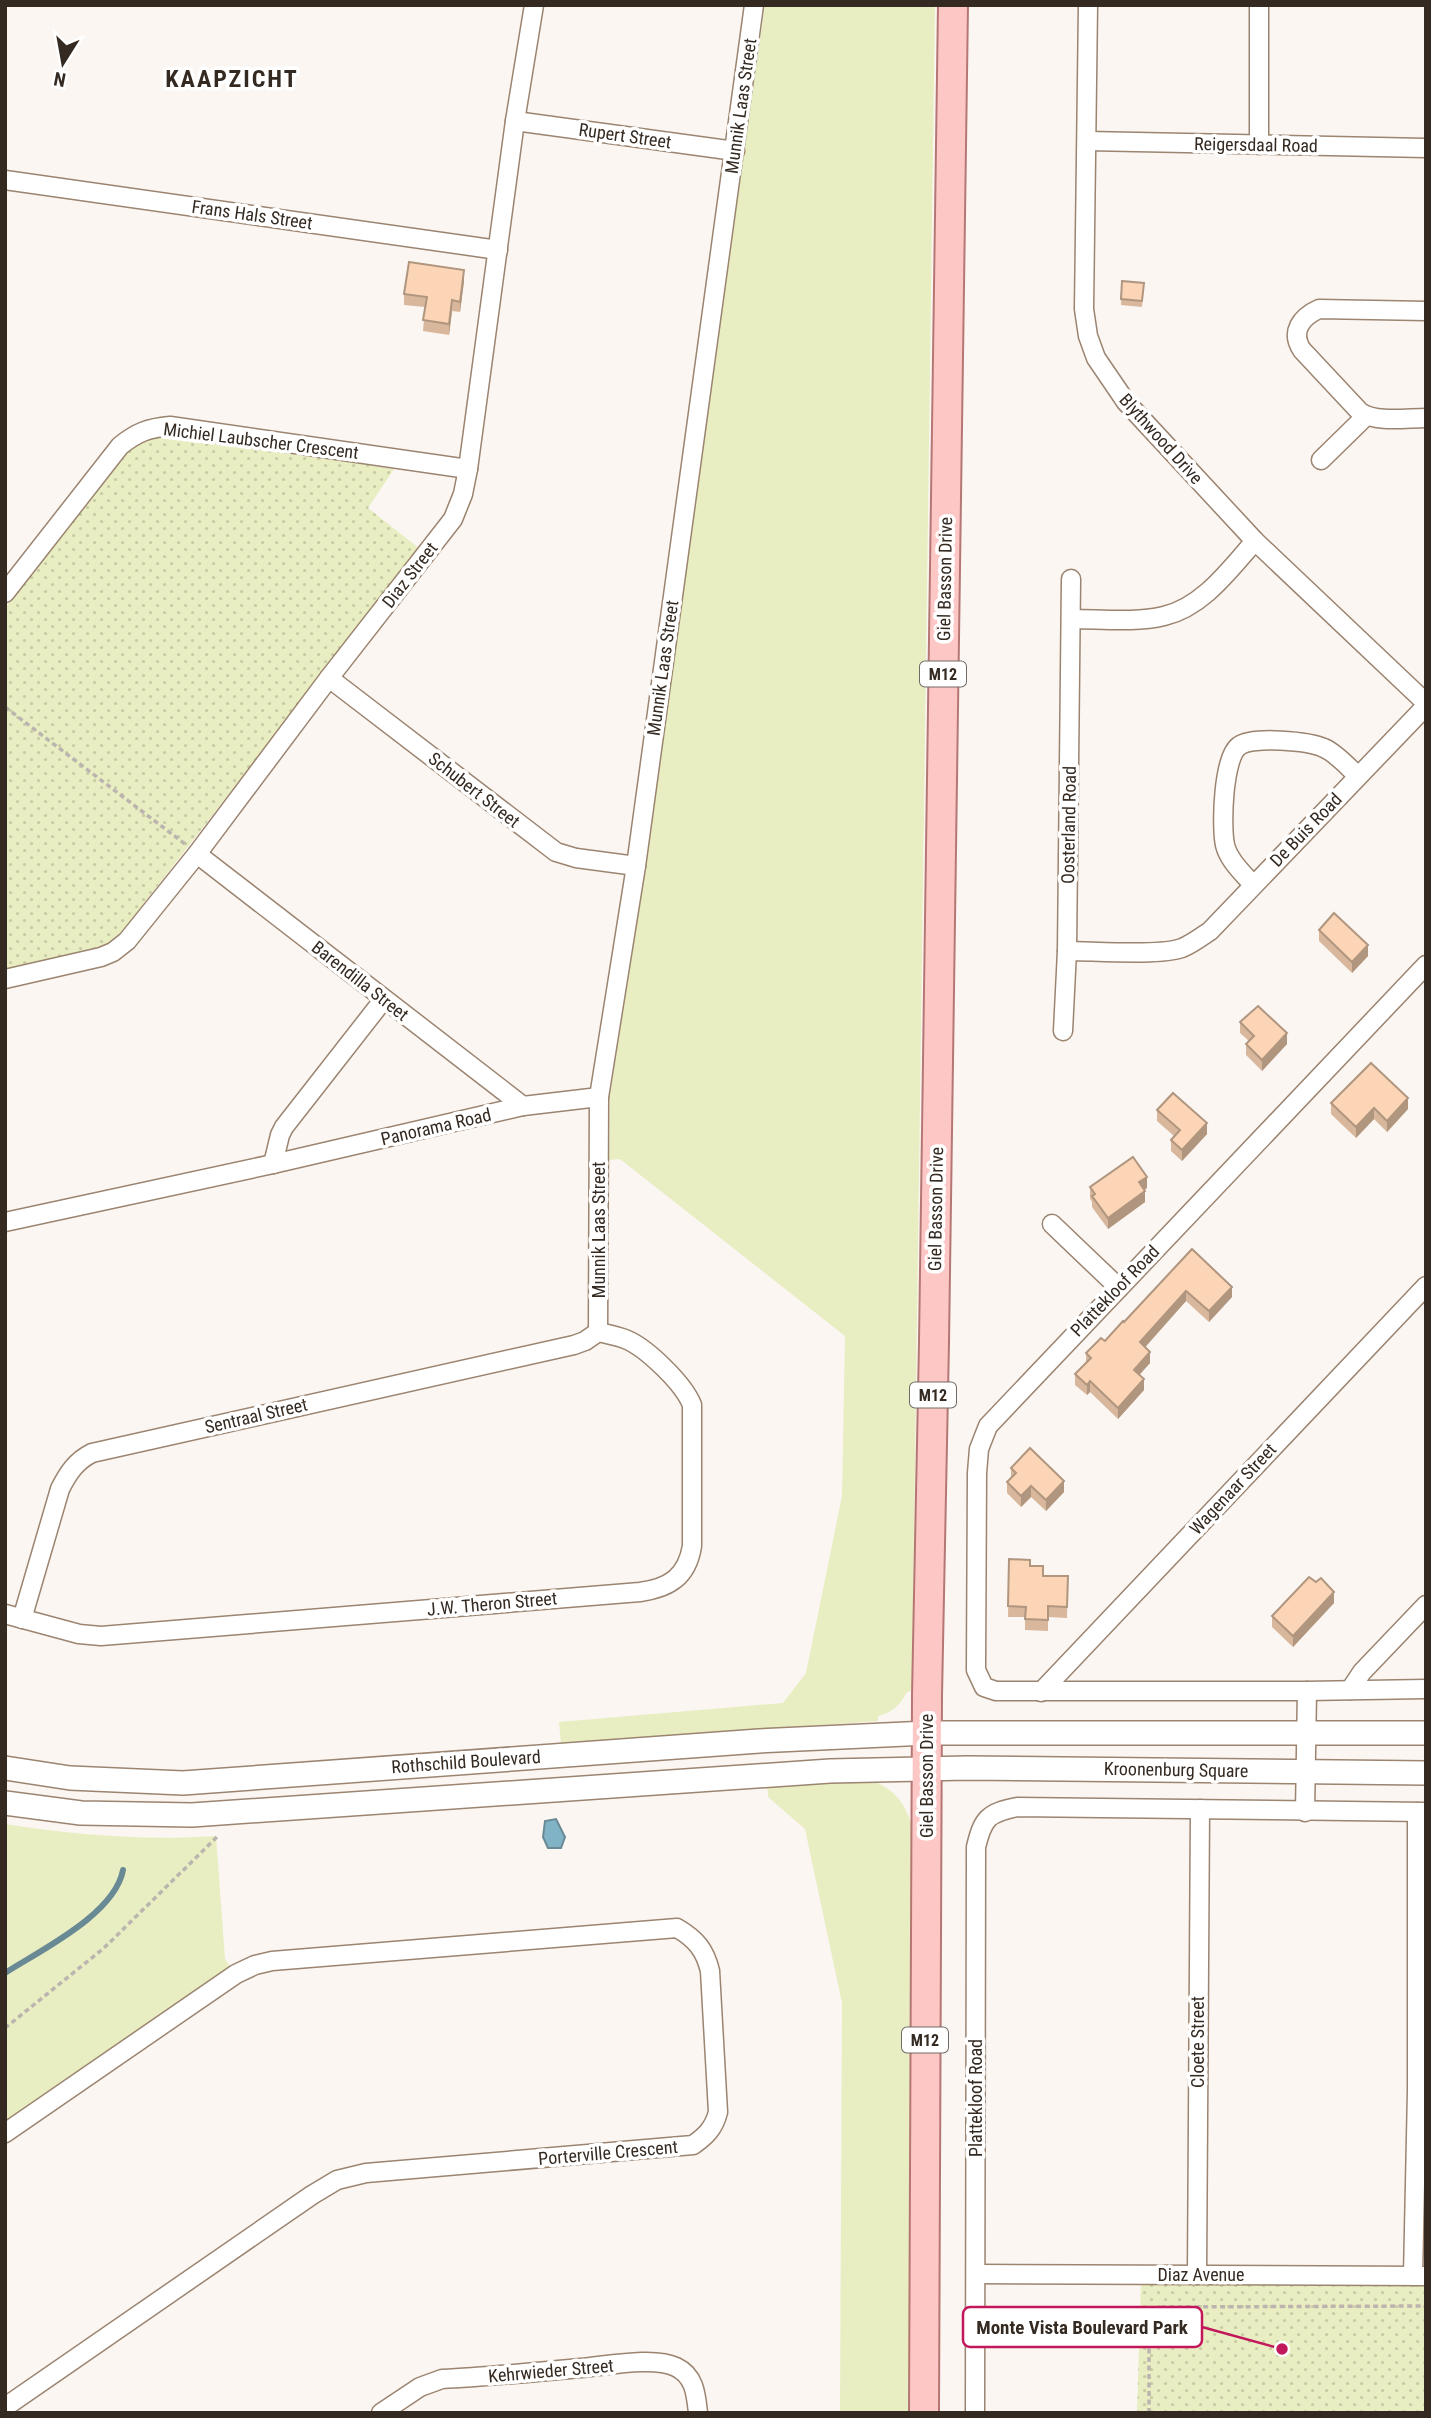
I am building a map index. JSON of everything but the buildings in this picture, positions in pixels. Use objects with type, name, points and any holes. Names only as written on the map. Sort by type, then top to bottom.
[{"type":"main road","name":"Giel Basson Drive","points":[[924,2413],[927,1733],[953,5]]},
{"type":"street","name":"Diaz Street","points":[[5,979],[101,957],[120,948],[197,854],[453,519],[463,494],[468,469],[515,121],[534,5]]},
{"type":"street","name":"Munnik Laas Street","points":[[598,1332],[599,1097],[636,866],[754,5]]},
{"type":"street","name":"Blythwood Drive","points":[[1088,5],[1084,309],[1088,336],[1096,358],[1125,402],[1255,541],[1426,705]]},
{"type":"street","points":[[1259,5],[1259,145]]},
{"type":"street","name":"Rupert Street","points":[[515,121],[734,151]]},
{"type":"street","name":"Reigersdaal Road","points":[[1087,141],[1426,148]]},
{"type":"street","name":"Frans Hals Street","points":[[5,180],[498,250]]},
{"type":"street","points":[[1426,311],[1319,309],[1307,314],[1299,323],[1297,333],[1297,343],[1302,350],[1353,407],[1366,416],[1426,418]]},
{"type":"street","points":[[1321,460],[1366,416]]},
{"type":"street","name":"Michiel Laubscher Crescent","points":[[5,593],[120,446],[136,433],[151,428],[170,426],[468,469]]},
{"type":"street","points":[[1072,619],[1148,618],[1166,615],[1191,604],[1216,586],[1255,541]]},
{"type":"street","name":"Oosterland Road","points":[[1063,1031],[1067,951],[1071,579]]},
{"type":"street","name":"Schubert Street","points":[[329,678],[556,852],[576,858],[636,866]]},
{"type":"street","name":"De Buis Road","points":[[1067,951],[1180,949],[1210,931],[1426,705]]},
{"type":"street","points":[[1254,884],[1230,857],[1225,845],[1225,776],[1232,753],[1237,747],[1257,742],[1307,743],[1326,748],[1358,776]]},
{"type":"street","name":"Barendilla Street","points":[[197,854],[523,1106]]},
{"type":"street","name":"Plattekloof Road","points":[[1041,1692],[996,1691],[984,1687],[976,1670],[976,1474],[982,1438],[988,1426],[1426,965]]},
{"type":"street","points":[[273,1164],[284,1127],[384,999]]},
{"type":"street","name":"Panorama Road","points":[[5,1223],[523,1106],[599,1097]]},
{"type":"street","points":[[1052,1224],[1119,1288]]},
{"type":"street","name":"Wagenaar Street","points":[[1041,1692],[1426,1286]]},
{"type":"street","name":"Sentraal Street","points":[[14,1617],[60,1489],[74,1466],[92,1453],[574,1345],[598,1332]]},
{"type":"street","name":"J.W. Theron Street","points":[[14,1617],[79,1634],[101,1636],[640,1592],[657,1590],[672,1584],[687,1566],[692,1546],[692,1405],[677,1379],[650,1357],[628,1340],[598,1332]]},
{"type":"street","points":[[1350,1690],[1362,1672],[1426,1605]]},
{"type":"street","points":[[1041,1692],[1426,1689]]},
{"type":"street","points":[[1305,1812],[1307,1691]]},
{"type":"street","name":"Kroonenburg Square","points":[[927,1733],[1426,1733]]},
{"type":"street","name":"Rothschild Boulevard","points":[[5,1768],[70,1778],[183,1783],[759,1741],[927,1733]]},
{"type":"street","name":"Kroonenburg Square","points":[[927,1769],[1426,1773]]},
{"type":"street","name":"Rothschild Boulevard","points":[[5,1803],[81,1813],[191,1815],[830,1771],[927,1769]]},
{"type":"street","name":"Plattekloof Road","points":[[975,2413],[976,1847],[985,1819],[997,1811],[1017,1807],[1200,1809]]},
{"type":"street","points":[[1200,1809],[1421,1812],[1417,2091],[1419,2276]]},
{"type":"street","name":"Cloete Street","points":[[1197,2275],[1200,1809]]},
{"type":"street","name":"Porterville Crescent","points":[[5,2133],[236,1974],[272,1961],[677,1928],[699,1945],[710,1971],[718,2112],[716,2123],[693,2146],[366,2172],[337,2180],[5,2407]]},
{"type":"street","name":"Diaz Avenue","points":[[976,2274],[1419,2276]]},
{"type":"street","name":"Kehrwieder Street","points":[[381,2413],[420,2387],[442,2379],[631,2363],[663,2363],[685,2373],[696,2392],[698,2413]]},
{"type":"path","points":[[5,707],[197,854]]},
{"type":"path","points":[[5,2028],[104,1948],[219,1834]]},
{"type":"path","points":[[1149,2413],[1149,2325],[1154,2310],[1162,2307],[1426,2306]]},
{"type":"green space","points":[[765,5],[935,5],[912,1686],[911,1691],[907,1692],[896,1707],[878,1716],[878,1721],[561,1744],[559,1722],[783,1703],[806,1673],[842,1496],[845,1336],[620,1159],[609,1160],[610,1089]]},
{"type":"green space","points":[[161,436],[394,469],[368,508],[420,549],[116,939],[103,947],[5,969],[5,608],[124,455],[144,440]]},
{"type":"green space","points":[[870,1780],[892,1792],[906,1811],[912,1827],[909,2413],[840,2413],[842,2003],[805,1829],[768,1797],[767,1783]]},
{"type":"green space","points":[[5,1824],[110,1836],[216,1836],[225,1959],[230,1967],[5,2121]]},
{"type":"green space","points":[[1141,2284],[1426,2285],[1426,2413],[1137,2413]]},
{"type":"water","points":[[556,1819],[565,1837],[561,1848],[548,1848],[543,1837],[545,1821]]},
{"type":"waterway","points":[[5,1973],[92,1916],[117,1886],[123,1870]]},
{"type":"place","name":"Monte Vista Boulevard Park","points":[[1282,2349]]},
{"type":"district","name":"KAAPZICHT","points":[[232,79]]}]
